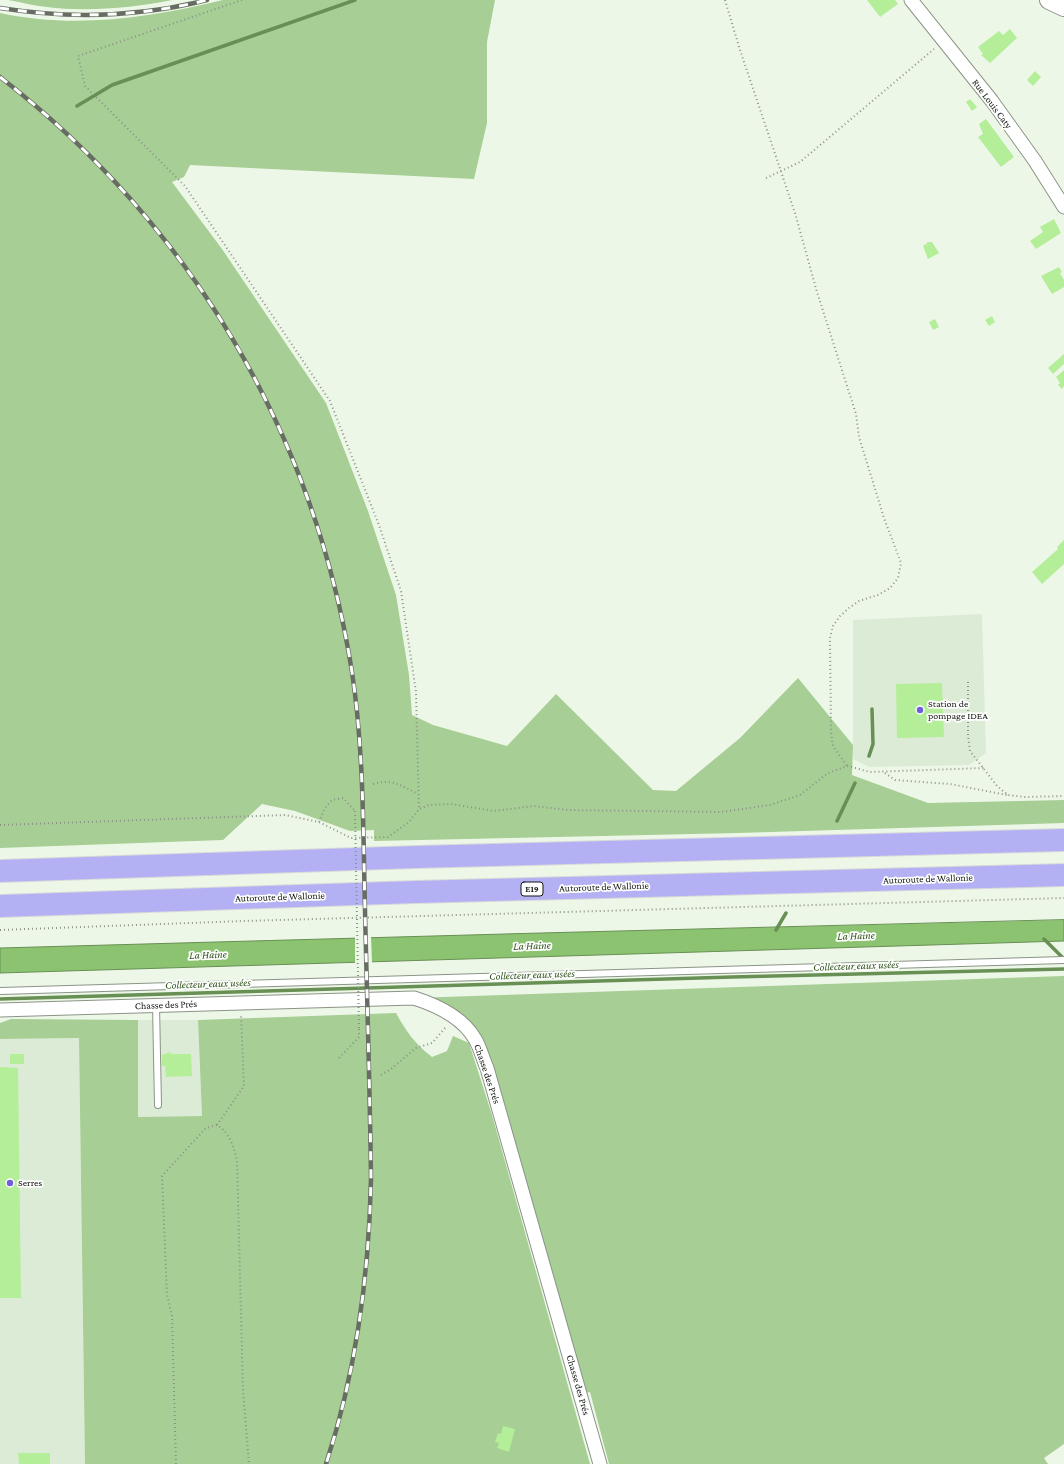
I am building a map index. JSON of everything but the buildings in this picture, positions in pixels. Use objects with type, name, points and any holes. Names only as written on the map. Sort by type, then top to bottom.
[{"type":"highway","points":[[0,871],[416,857],[1064,840]]},
{"type":"highway","name":"Autoroute de Wallonie","points":[[0,906],[431,892],[1064,875]]},
{"type":"main road","points":[[1049,0],[1064,7]]},
{"type":"street","name":"Rue Louis Caty","points":[[911,0],[992,101],[1034,161],[1064,208]]},
{"type":"street","points":[[926,0],[926,20]]},
{"type":"street","name":"Chasse des Prés","points":[[0,1010],[414,998],[425,1002],[454,1018],[475,1039],[487,1068],[600,1464]]},
{"type":"lane","points":[[0,991],[1064,960]]},
{"type":"lane","points":[[156,1005],[158,1105]]},
{"type":"path","points":[[242,0],[78,56],[85,86],[184,186],[330,401],[379,525],[401,591],[416,692],[419,809]]},
{"type":"path","points":[[725,0],[740,50],[795,213],[817,292],[856,414],[859,437],[869,472],[901,563],[898,578],[890,588],[878,595],[859,601],[840,616],[833,626],[830,638],[831,732],[833,746],[847,766]]},
{"type":"path","points":[[766,178],[800,162],[943,40]]},
{"type":"path","points":[[968,682],[968,735],[970,751],[997,786],[1008,795]]},
{"type":"path","points":[[0,825],[285,815],[320,822],[351,838],[388,837],[409,822],[419,809],[429,805],[442,804],[494,811],[534,806],[568,810],[721,812],[770,805],[800,795],[828,773],[847,766],[870,772],[984,768]]},
{"type":"path","points":[[884,772],[895,780],[950,784],[1026,797],[1064,796]]},
{"type":"path","points":[[373,784],[381,782],[395,782],[419,794]]},
{"type":"path","points":[[320,822],[325,808],[332,800],[344,798],[355,810],[359,1037],[339,1058]]},
{"type":"path","points":[[0,930],[244,921],[1064,898]]},
{"type":"path","points":[[176,1464],[172,1316],[167,1295],[162,1176],[206,1128],[217,1125],[244,1086],[240,1003]]},
{"type":"path","points":[[381,1075],[392,1069],[416,1048],[432,1043],[454,1018]]},
{"type":"path","points":[[217,1125],[224,1130],[234,1147],[237,1161],[243,1390],[249,1464]]},
{"type":"shaded area","points":[[8,0],[172,0],[126,7],[77,9],[42,6]]},
{"type":"shaded area","points":[[223,0],[495,0],[487,42],[487,123],[474,179],[190,165],[184,177],[172,182],[222,249],[326,403],[368,511],[396,595],[409,675],[412,715],[433,725],[507,746],[556,694],[653,790],[676,791],[740,738],[798,678],[853,745],[852,775],[928,803],[1064,800],[1064,823],[738,833],[374,841],[374,830],[350,831],[295,811],[262,804],[223,840],[0,848],[0,13],[28,18],[84,21],[167,12]]},
{"type":"shaded area","points":[[982,614],[986,753],[969,765],[869,767],[853,759],[853,620]]},
{"type":"shaded area","points":[[1064,976],[1064,1444],[1044,1458],[1048,1464],[609,1464],[590,1392],[580,1394],[475,1039],[414,998]]},
{"type":"shaded area","points":[[396,1013],[411,1037],[432,1057],[447,1051],[453,1036],[469,1043],[492,1115],[590,1464],[85,1464],[79,1038],[0,1039],[0,1023],[11,1019],[138,1020],[138,1117],[202,1116],[198,1020]]},
{"type":"shaded area","points":[[138,1020],[198,1020],[202,1116],[138,1117]]},
{"type":"shaded area","points":[[79,1038],[85,1464],[0,1464],[0,1039]]},
{"type":"water","name":"La Haine","points":[[1064,920],[1064,941],[0,973],[0,948]]},
{"type":"pier","points":[[355,936],[371,936],[372,963],[355,964]]},
{"type":"waterway","points":[[77,106],[112,85],[355,0]]},
{"type":"waterway","points":[[869,756],[873,744],[872,709]]},
{"type":"waterway","points":[[837,821],[855,783]]},
{"type":"waterway","points":[[776,930],[786,913]]},
{"type":"waterway","points":[[1044,939],[1064,959]]},
{"type":"waterway","name":"Collecteur eaux usées","points":[[0,999],[732,977],[1064,969]]},
{"type":"railway","points":[[0,8],[52,14],[78,15],[130,13],[181,6],[207,0]]},
{"type":"railway","points":[[0,77],[68,135],[130,199],[185,267],[233,340],[274,418],[308,499],[334,584],[352,672],[361,761],[371,1179],[367,1252],[359,1323],[345,1394],[326,1464]]},
{"type":"place","name":"Station de pompage IDEA","points":[[920,710]]},
{"type":"place","name":"Serres","points":[[10,1183]]}]
